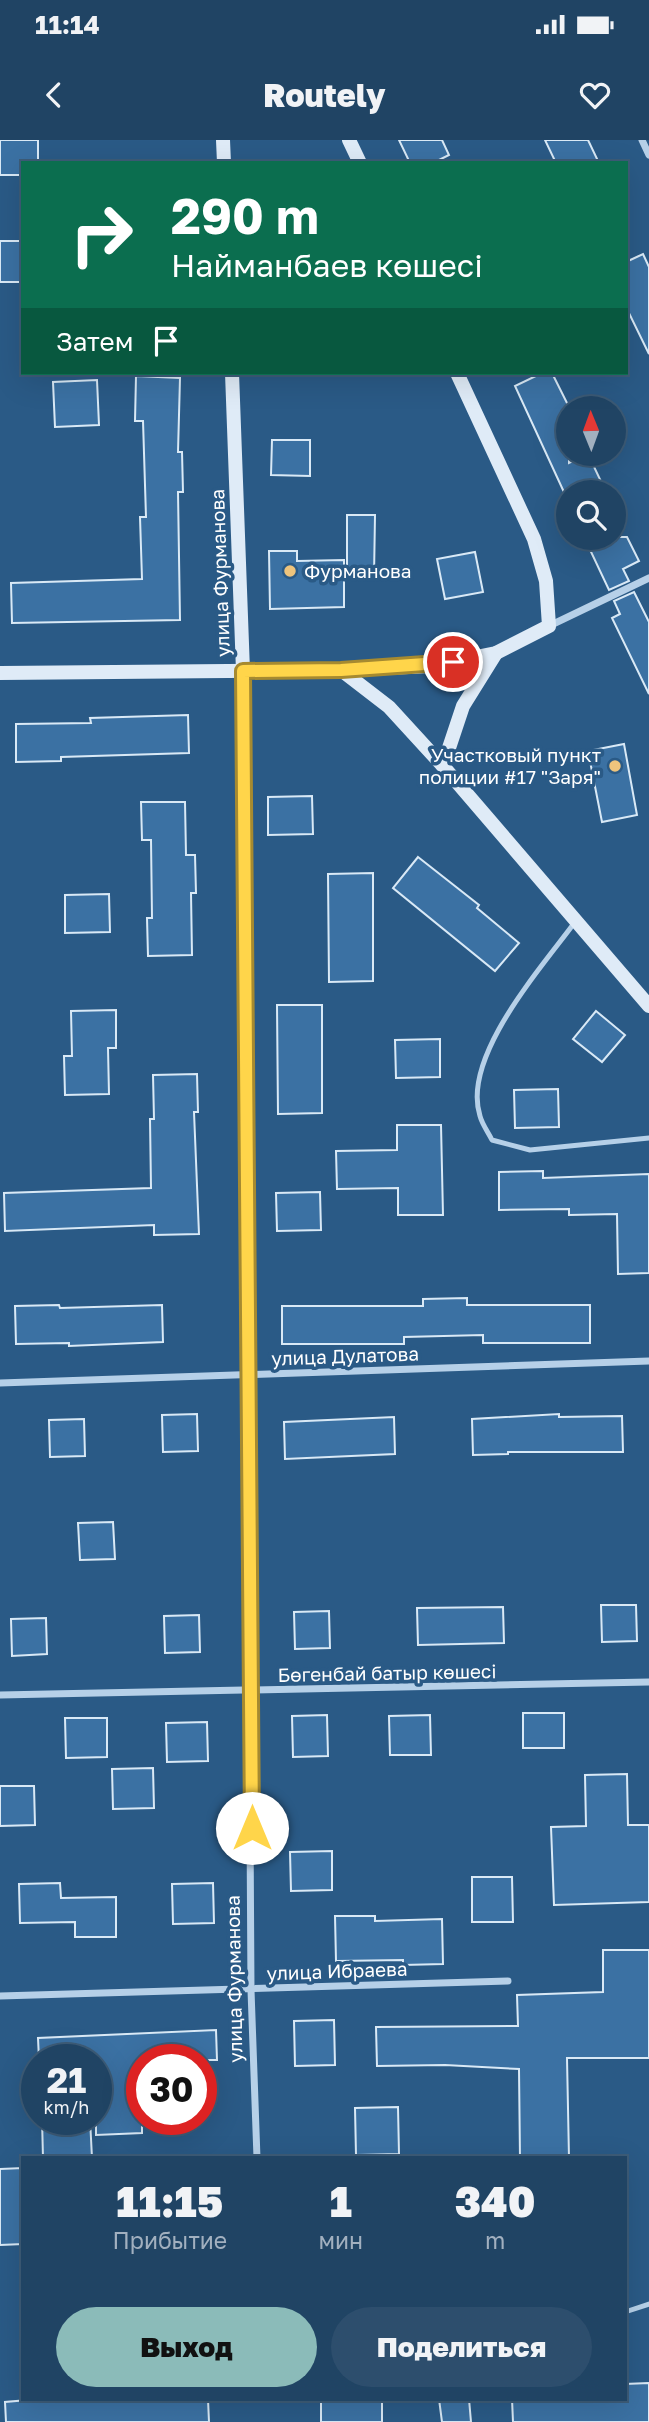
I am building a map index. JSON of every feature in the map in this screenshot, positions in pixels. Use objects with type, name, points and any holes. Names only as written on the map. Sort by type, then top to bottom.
[{"type":"main road","points":[[223,140],[224,161]]},
{"type":"main road","points":[[349,140],[359,161]]},
{"type":"main road","name":"улица Фурманова","points":[[232,375],[243,671]]},
{"type":"main road","points":[[0,673],[341,670],[431,666],[496,653],[549,626],[546,581],[534,539],[458,375]]},
{"type":"main road","points":[[443,766],[463,705],[496,653]]},
{"type":"main road","points":[[341,670],[389,707],[649,1006]]},
{"type":"street","points":[[642,140],[649,155]]},
{"type":"street","points":[[549,626],[649,578]]},
{"type":"street","name":"улица Фурманова","points":[[243,671],[252,1692],[251,1990],[257,2156]]},
{"type":"street","name":"улица Дулатова","points":[[0,1382],[248,1376],[649,1360]]},
{"type":"street","name":"Бөгенбай батыр көшесі","points":[[0,1695],[649,1682]]},
{"type":"street","name":"улица Ибраева","points":[[0,1996],[508,1981]]},
{"type":"lane","points":[[575,922],[492,1038],[477,1087],[479,1115],[492,1140],[530,1150],[649,1138]]},
{"type":"lane","points":[[627,2311],[649,2304]]},
{"type":"building","points":[[0,140],[38,140],[38,161],[21,161],[21,175],[0,175]]},
{"type":"building","points":[[399,140],[442,140],[449,155],[437,161],[409,161]]},
{"type":"building","points":[[545,140],[588,140],[598,161],[555,161]]},
{"type":"building","points":[[0,241],[21,241],[21,282],[0,282]]},
{"type":"building","points":[[643,254],[649,267],[649,354],[628,311],[628,261]]},
{"type":"building","points":[[538,375],[553,375],[564,396],[556,396],[556,466],[594,466],[600,480],[558,480],[515,386]]},
{"type":"building","points":[[136,376],[180,378],[178,452],[182,452],[183,492],[178,492],[180,620],[12,623],[11,583],[142,579],[140,517],[146,517],[143,421],[135,421]]},
{"type":"building","points":[[97,380],[99,425],[55,427],[53,382]]},
{"type":"building","points":[[272,440],[310,440],[310,476],[271,475]]},
{"type":"building","points":[[347,515],[375,515],[374,577],[347,577]]},
{"type":"building","points":[[627,537],[639,561],[623,569],[629,581],[609,590],[590,550],[626,550]]},
{"type":"building","name":"Фурманова","points":[[269,551],[297,551],[297,561],[344,560],[344,607],[270,609]]},
{"type":"building","points":[[475,552],[483,592],[445,599],[437,559]]},
{"type":"building","points":[[634,592],[649,622],[649,694],[612,618],[620,614],[614,601]]},
{"type":"building","points":[[188,715],[189,753],[61,757],[61,761],[16,762],[16,724],[91,723],[90,718]]},
{"type":"building","points":[[624,744],[637,815],[602,822],[588,751]]},
{"type":"building","points":[[312,796],[313,834],[268,835],[268,797]]},
{"type":"building","points":[[141,802],[185,802],[186,855],[195,855],[196,893],[191,893],[192,955],[148,956],[147,918],[152,918],[151,840],[142,840]]},
{"type":"building","points":[[418,857],[479,905],[477,908],[519,943],[495,971],[393,888]]},
{"type":"building","points":[[373,873],[373,981],[329,982],[328,874]]},
{"type":"building","points":[[109,894],[110,932],[65,933],[65,895]]},
{"type":"building","points":[[277,1005],[322,1005],[322,1113],[278,1114]]},
{"type":"building","points":[[116,1010],[116,1048],[108,1048],[109,1094],[65,1095],[64,1056],[72,1056],[71,1011]]},
{"type":"building","points":[[596,1011],[625,1035],[602,1062],[573,1039]]},
{"type":"building","points":[[440,1039],[440,1077],[396,1078],[395,1040]]},
{"type":"building","points":[[197,1074],[198,1112],[194,1112],[199,1234],[154,1235],[154,1225],[5,1231],[4,1193],[151,1188],[150,1119],[154,1119],[153,1075]]},
{"type":"building","points":[[558,1089],[559,1127],[515,1128],[514,1090]]},
{"type":"building","points":[[397,1125],[441,1125],[443,1215],[398,1215],[398,1188],[337,1189],[336,1151],[397,1150]]},
{"type":"building","points":[[543,1171],[543,1178],[649,1174],[649,1273],[618,1274],[617,1214],[569,1215],[569,1209],[499,1210],[499,1172]]},
{"type":"building","points":[[320,1192],[321,1230],[277,1231],[276,1193]]},
{"type":"building","points":[[467,1298],[467,1305],[590,1305],[590,1343],[483,1343],[483,1335],[404,1337],[404,1344],[282,1344],[282,1306],[423,1306],[423,1299]]},
{"type":"building","points":[[59,1305],[60,1308],[162,1305],[163,1342],[69,1346],[69,1343],[16,1344],[15,1306]]},
{"type":"building","points":[[197,1414],[198,1451],[163,1452],[162,1415]]},
{"type":"building","points":[[559,1414],[559,1417],[622,1416],[623,1452],[508,1452],[473,1455],[472,1419]]},
{"type":"building","points":[[394,1417],[395,1454],[285,1459],[284,1422]]},
{"type":"building","points":[[84,1419],[85,1456],[50,1457],[49,1420]]},
{"type":"building","points":[[113,1522],[115,1559],[80,1560],[78,1523]]},
{"type":"building","points":[[601,1605],[636,1605],[637,1641],[602,1642]]},
{"type":"building","points":[[503,1607],[504,1643],[418,1645],[417,1608]]},
{"type":"building","points":[[329,1611],[330,1648],[295,1649],[294,1612]]},
{"type":"building","points":[[199,1615],[200,1652],[165,1653],[164,1616]]},
{"type":"building","points":[[46,1618],[47,1654],[12,1656],[11,1619]]},
{"type":"building","points":[[523,1713],[564,1713],[564,1748],[523,1748]]},
{"type":"building","points":[[327,1715],[328,1756],[293,1757],[292,1716]]},
{"type":"building","points":[[430,1715],[431,1755],[390,1755],[389,1716]]},
{"type":"building","points":[[65,1718],[107,1718],[107,1757],[66,1758]]},
{"type":"building","points":[[207,1722],[208,1761],[167,1762],[166,1723]]},
{"type":"building","points":[[153,1768],[154,1808],[113,1809],[112,1769]]},
{"type":"building","points":[[627,1774],[628,1825],[649,1825],[649,1902],[554,1905],[551,1827],[586,1826],[585,1775]]},
{"type":"building","points":[[0,1786],[34,1786],[35,1825],[0,1826]]},
{"type":"building","points":[[332,1851],[332,1890],[291,1891],[290,1852]]},
{"type":"building","points":[[472,1877],[512,1877],[513,1922],[472,1922]]},
{"type":"building","points":[[60,1883],[61,1898],[116,1897],[116,1937],[75,1937],[75,1922],[20,1923],[19,1884]]},
{"type":"building","points":[[213,1883],[214,1923],[173,1924],[172,1884]]},
{"type":"building","points":[[335,1916],[375,1916],[375,1921],[442,1919],[443,1964],[403,1965],[403,1960],[336,1961]]},
{"type":"building","points":[[603,1950],[649,1950],[649,2058],[567,2058],[569,2156],[520,2156],[519,2069],[445,2065],[377,2066],[376,2027],[518,2026],[517,1995],[603,1992]]},
{"type":"building","points":[[334,2020],[335,2065],[295,2066],[294,2021]]},
{"type":"building","points":[[216,2030],[216,2044],[126,2044],[126,2134],[112,2134],[112,2044],[38,2044],[38,2038]]},
{"type":"building","points":[[398,2107],[399,2154],[356,2155],[355,2108]]},
{"type":"building","points":[[42,2135],[91,2135],[92,2156],[43,2156]]},
{"type":"building","points":[[21,2168],[21,2244],[0,2245],[0,2169]]},
{"type":"building","points":[[649,2383],[649,2422],[513,2422],[512,2401],[627,2401],[627,2384]]},
{"type":"building","points":[[208,2401],[209,2422],[6,2422],[5,2402]]},
{"type":"building","points":[[321,2401],[382,2401],[382,2422],[321,2422]]},
{"type":"building","points":[[439,2401],[469,2401],[471,2422],[442,2422]]},
{"type":"place","name":"Фурманова","points":[[290,571]]},
{"type":"place","name":"Участковый пункт полиции #17 \"Заря\"","points":[[615,766]]},
{"type":"route","points":[[252,1828],[243,671],[341,670],[431,666],[453,662]]}]
